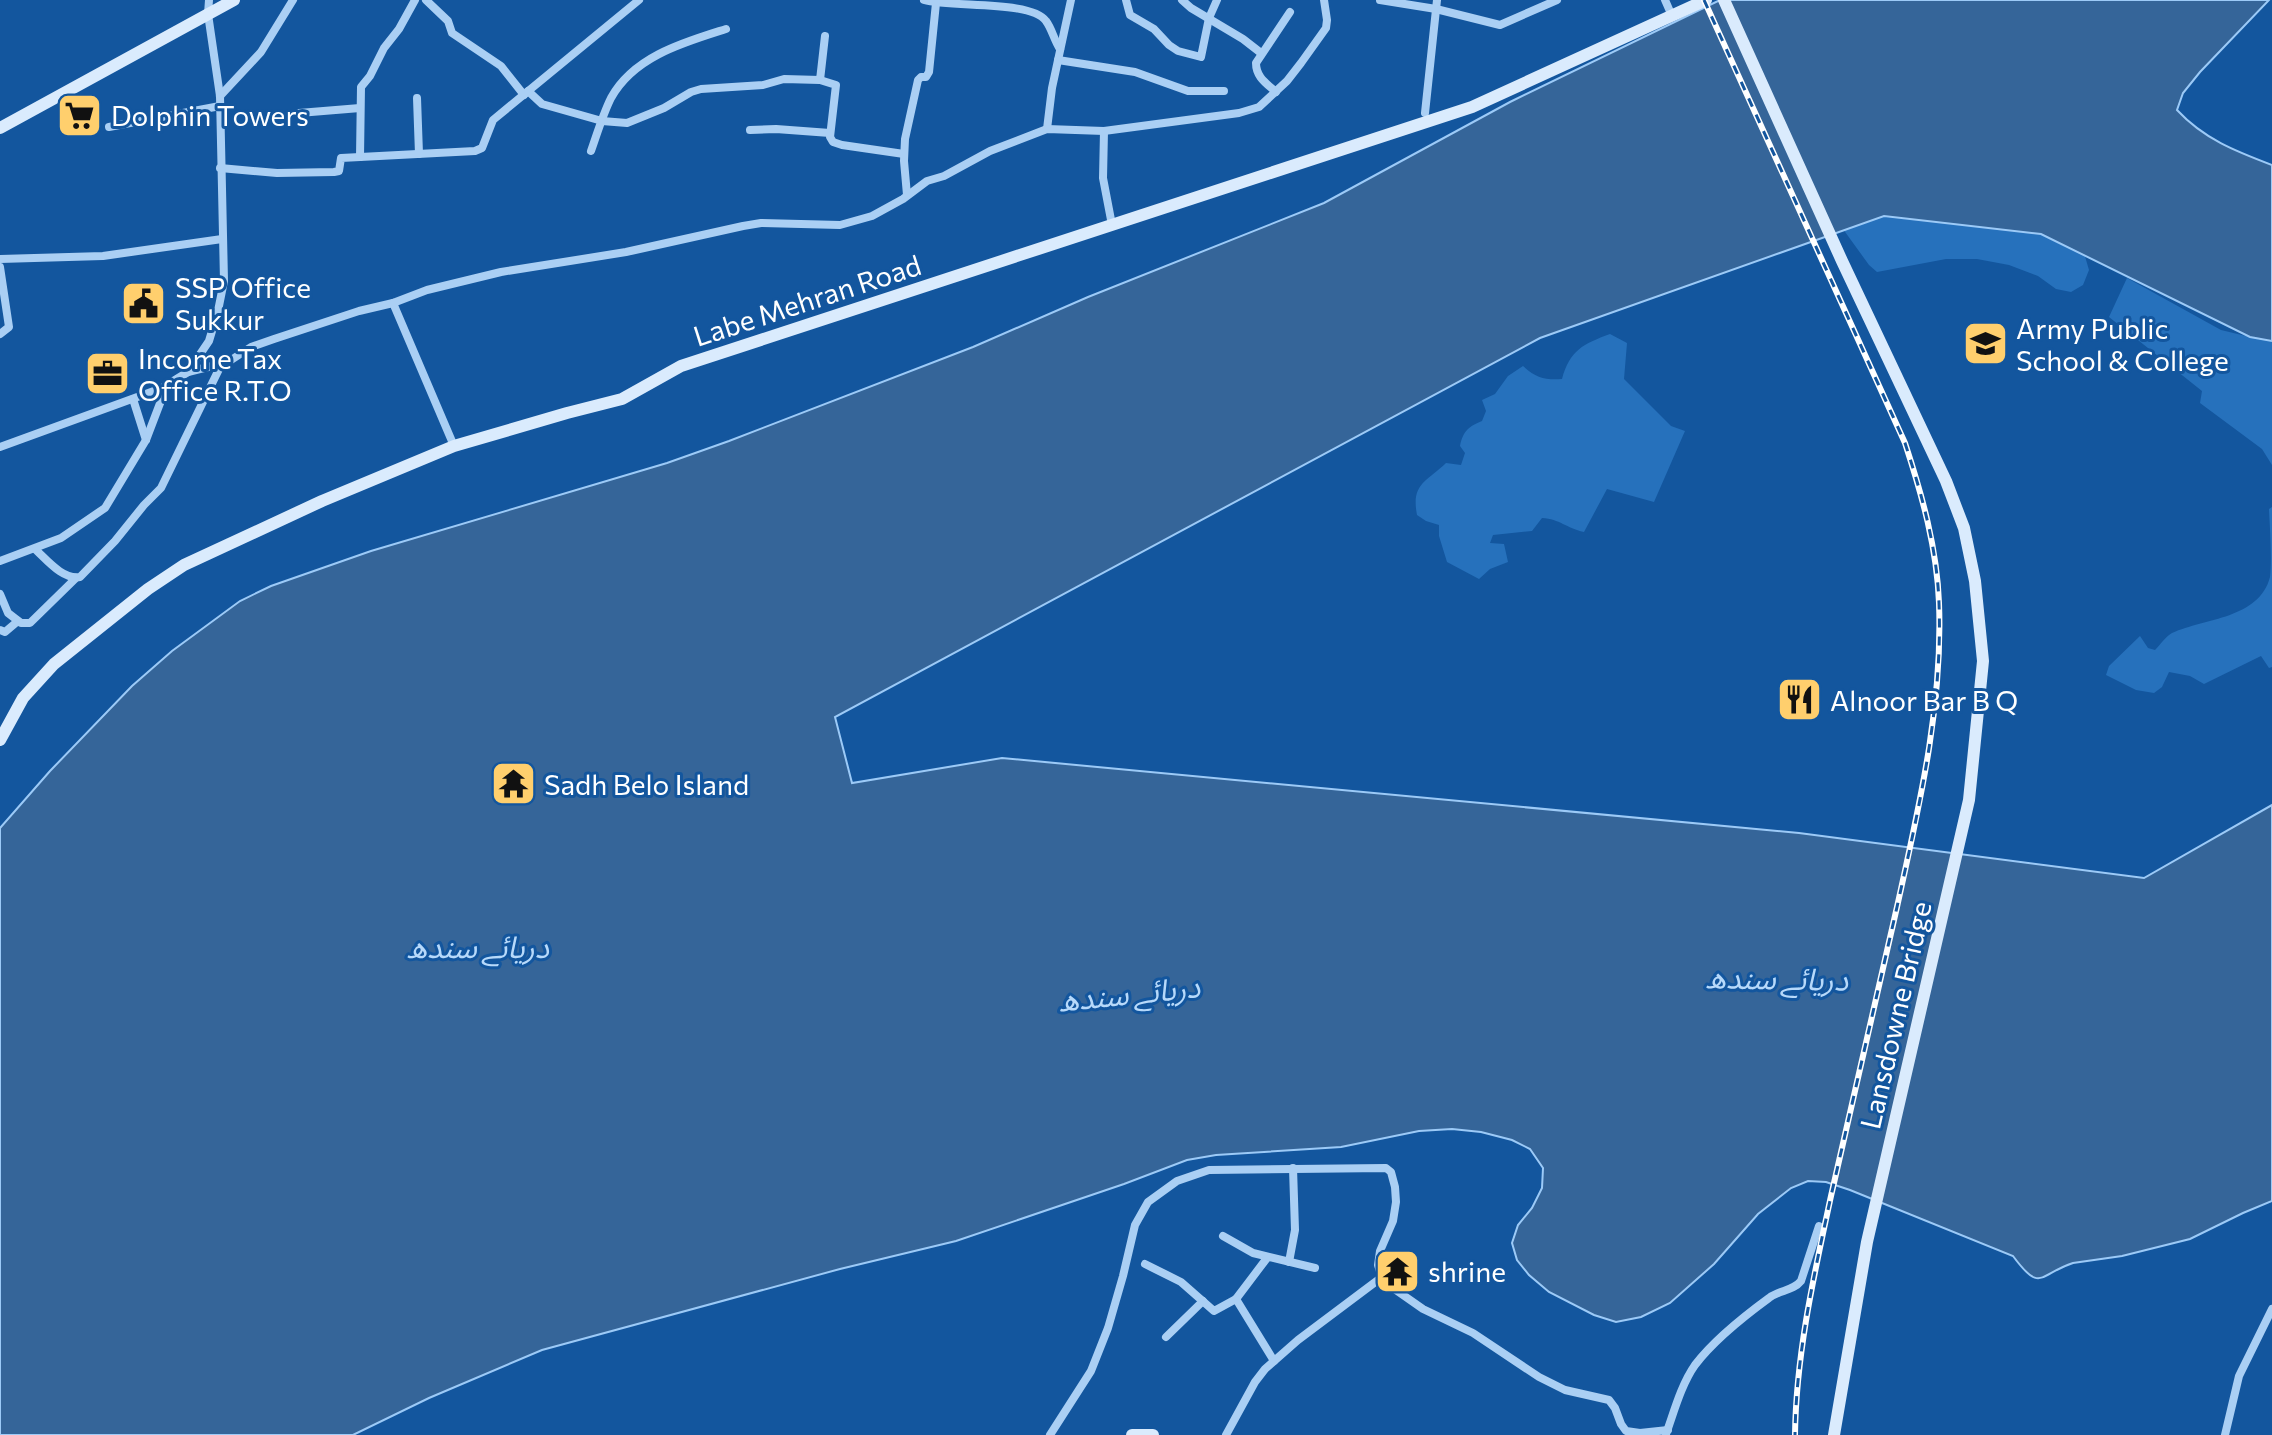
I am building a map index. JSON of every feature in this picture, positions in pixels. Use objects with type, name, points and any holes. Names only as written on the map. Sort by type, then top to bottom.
[{"type":"street","points":[[188,372],[209,341],[224,281],[220,101],[208,14],[209,0]]},
{"type":"street","points":[[0,128],[234,0]]},
{"type":"street","points":[[109,127],[220,101],[261,52],[293,0]]},
{"type":"street","points":[[360,157],[361,87],[415,0]]},
{"type":"street","points":[[426,0],[448,21],[452,33],[501,66],[526,93],[542,104],[602,121],[627,123],[701,89],[763,85],[784,79],[820,80],[836,85],[830,133],[833,142],[904,154]]},
{"type":"street","points":[[220,168],[277,173],[334,172],[339,171],[341,158],[475,151],[482,148],[493,120],[639,0]]},
{"type":"street","points":[[924,0],[979,3],[1036,12],[1046,20],[1060,49]]},
{"type":"street","points":[[1047,129],[1071,0]]},
{"type":"street","points":[[1126,0],[1130,15],[1154,29],[1169,45],[1178,51],[1201,57],[1209,18],[1217,0]]},
{"type":"street","points":[[1182,0],[1261,53]]},
{"type":"street","points":[[1380,0],[1436,4],[1500,25],[1557,0]]},
{"type":"street","points":[[1665,0],[1672,16]]},
{"type":"street","name":"Labe Mehran Road","points":[[0,740],[23,698],[54,664],[148,589],[184,565],[322,501],[454,446],[622,399],[681,366],[1472,107],[1706,0]]},
{"type":"street","name":"Lansdowne Bridge","points":[[1724,0],[1946,481],[1964,528],[1975,581],[1983,661],[1969,800],[1867,1242],[1834,1435]]},
{"type":"street","points":[[0,447],[133,399],[167,385],[188,372],[222,363],[251,347],[427,290],[501,272],[626,252],[761,223],[840,225],[872,216],[927,181],[944,176],[990,151],[1047,129],[1104,131],[1239,113],[1259,107],[1287,81],[1323,34],[1327,2]]},
{"type":"street","points":[[907,195],[904,154],[908,121],[918,80],[929,72],[936,3]]},
{"type":"street","points":[[1425,113],[1436,4]]},
{"type":"street","points":[[1276,92],[1259,77],[1256,63],[1290,12]]},
{"type":"street","points":[[591,151],[611,99],[643,64],[666,50],[726,29]]},
{"type":"street","points":[[820,80],[825,36]]},
{"type":"street","points":[[1058,60],[1135,72],[1188,91],[1224,91]]},
{"type":"street","points":[[417,98],[419,154]]},
{"type":"street","points":[[299,113],[360,108]]},
{"type":"street","points":[[750,130],[830,133]]},
{"type":"street","points":[[1104,131],[1103,178],[1112,225]]},
{"type":"street","points":[[0,259],[103,256],[222,239]]},
{"type":"street","points":[[0,267],[9,327],[0,334]]},
{"type":"street","points":[[393,303],[454,446]]},
{"type":"street","points":[[0,594],[8,613],[21,623],[30,623],[115,541],[161,488],[222,363]]},
{"type":"street","points":[[0,561],[61,538],[105,508],[146,440],[167,385]]},
{"type":"street","points":[[133,399],[146,440]]},
{"type":"street","points":[[35,549],[64,574],[76,578]]},
{"type":"street","points":[[0,630],[5,632],[18,621]]},
{"type":"street","points":[[1289,1262],[1295,1230],[1293,1168]]},
{"type":"street","points":[[1050,1435],[1091,1371],[1120,1289],[1135,1225],[1148,1202],[1177,1181],[1209,1170],[1386,1168],[1391,1172],[1396,1202],[1393,1221],[1380,1251],[1378,1265],[1383,1281],[1423,1309],[1473,1333],[1539,1377],[1565,1390],[1609,1400],[1626,1431],[1640,1433],[1667,1433],[1694,1367],[1737,1324],[1773,1295],[1795,1288],[1801,1281],[1819,1226]]},
{"type":"street","points":[[1223,1236],[1267,1258],[1315,1268]]},
{"type":"street","points":[[1145,1264],[1181,1282],[1214,1311],[1236,1299],[1267,1258]]},
{"type":"street","points":[[1226,1435],[1255,1382],[1274,1361],[1382,1277]]},
{"type":"street","points":[[1236,1299],[1274,1361]]},
{"type":"street","points":[[1166,1337],[1203,1301]]},
{"type":"street","points":[[2225,1435],[2239,1376],[2272,1309]]},
{"type":"street","points":[[1132,1435],[1153,1435]]},
{"type":"shaded area","points":[[1980,212],[2082,246],[2089,270],[2083,285],[2071,292],[2056,289],[2038,276],[2009,265],[1977,259],[1946,259],[1877,272],[1835,218]]},
{"type":"shaded area","points":[[2127,278],[2221,330],[2250,337],[2272,337],[2272,465],[2262,449],[2200,403],[2202,391],[2109,317]]},
{"type":"shaded area","points":[[1610,334],[1627,343],[1624,379],[1671,426],[1685,431],[1654,502],[1607,489],[1584,532],[1542,518],[1532,531],[1493,535],[1490,543],[1504,544],[1508,562],[1490,569],[1479,579],[1447,562],[1439,525],[1417,515],[1416,496],[1422,484],[1446,463],[1461,465],[1465,453],[1460,446],[1463,436],[1470,427],[1482,421],[1486,411],[1482,400],[1495,394],[1508,376],[1523,366],[1541,377],[1562,379],[1569,361],[1579,349]]},
{"type":"shaded area","points":[[2272,507],[2272,667],[2269,668],[2261,656],[2204,684],[2190,676],[2169,672],[2162,687],[2154,693],[2136,690],[2106,675],[2109,666],[2140,636],[2148,648],[2155,650],[2172,633],[2229,615],[2255,601],[2270,577],[2269,509]]},
{"type":"water","name":"دریائے سندھ","points":[[1720,0],[2269,0],[2200,72],[2183,93],[2177,110],[2209,136],[2272,165],[2272,341],[2250,337],[2041,234],[1884,216],[1540,338],[835,717],[852,783],[1002,758],[1799,833],[2144,878],[2272,805],[2272,1201],[2190,1239],[2122,1256],[2073,1263],[2035,1278],[2013,1256],[1850,1190],[1826,1182],[1808,1181],[1791,1188],[1758,1214],[1714,1264],[1670,1303],[1641,1317],[1616,1322],[1594,1315],[1549,1292],[1517,1260],[1512,1243],[1518,1225],[1532,1208],[1542,1188],[1543,1168],[1530,1149],[1512,1140],[1481,1132],[1452,1129],[1419,1131],[1341,1147],[1216,1155],[1187,1160],[956,1241],[840,1269],[542,1350],[429,1398],[353,1435],[0,1435],[0,828],[132,686],[172,651],[240,601],[271,586],[371,551],[667,463],[729,441],[973,347],[1088,297],[1324,203],[1510,102]]},
{"type":"railway","points":[[1704,0],[1905,443],[1928,522],[1939,603],[1937,680],[1928,756],[1812,1285],[1802,1345],[1795,1435]]},
{"type":"place","name":"Dolphin Towers","points":[[80,115]]},
{"type":"place","name":"SSP Office Sukkur","points":[[144,303]]},
{"type":"place","name":"Army Public School & College","points":[[1985,344]]},
{"type":"place","name":"Income Tax Office R.T.O","points":[[107,374]]},
{"type":"place","name":"Alnoor Bar B Q","points":[[1799,700]]},
{"type":"place","name":"Sadh Belo Island","points":[[513,784]]},
{"type":"place","name":"shrine","points":[[1397,1271]]}]
